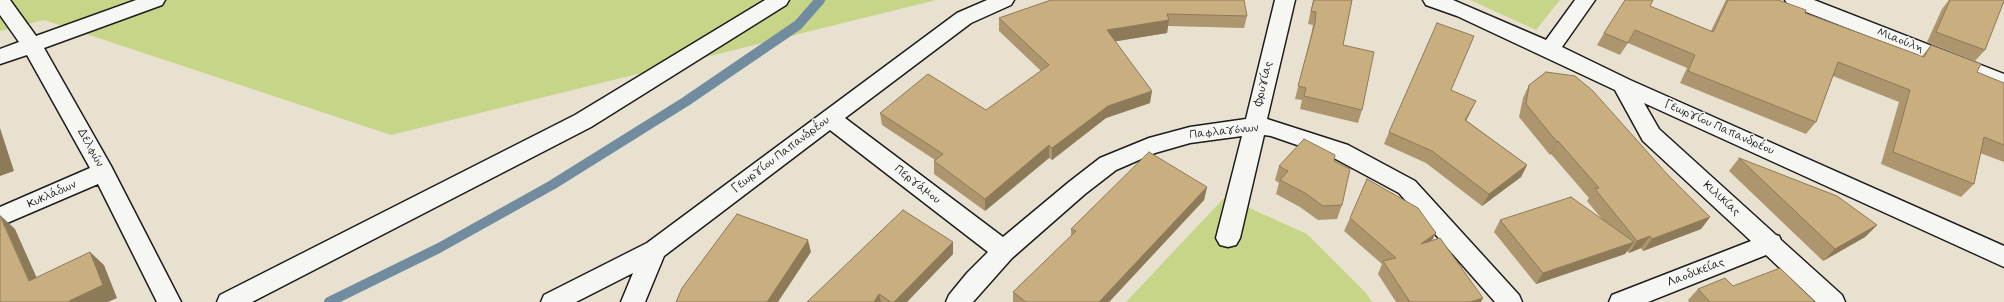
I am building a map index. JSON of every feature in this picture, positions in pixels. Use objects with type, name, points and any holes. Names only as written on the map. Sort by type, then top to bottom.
[{"type":"street","points":[[0,57],[155,0]]},
{"type":"street","points":[[229,302],[583,121],[779,0]]},
{"type":"street","name":"Γεωργίου Παπανδρέου","points":[[553,302],[655,250],[964,18],[1004,0]]},
{"type":"street","name":"Φρυγίας","points":[[1228,238],[1285,0]]},
{"type":"street","name":"Γεωργίου Παπανδρέου","points":[[1433,0],[1464,11],[1623,85],[2004,257]]},
{"type":"street","points":[[1550,50],[1585,0]]},
{"type":"street","name":"Μιαούλη","points":[[1796,0],[2004,82]]},
{"type":"street","name":"Δελφών","points":[[0,1],[32,45],[103,172],[169,302]]},
{"type":"street","name":"Κιλικίας","points":[[1623,85],[1651,134],[1833,302]]},
{"type":"street","name":"Περγάμου","points":[[830,118],[1004,251]]},
{"type":"street","name":"Παφλαγόνων","points":[[958,302],[976,280],[1004,251],[1077,188],[1108,164],[1149,146],[1190,135],[1254,126],[1272,128],[1340,151],[1407,187],[1510,302]]},
{"type":"street","name":"Κυκλάδων","points":[[0,218],[103,172]]},
{"type":"street","name":"Λαοδικείας","points":[[1621,302],[1770,243]]},
{"type":"street","points":[[633,302],[655,250]]},
{"type":"green space","points":[[0,0],[936,0],[391,135],[44,20],[0,31]]},
{"type":"green space","points":[[1470,0],[1560,0],[1536,30]]},
{"type":"green space","points":[[1225,197],[1307,234],[1366,293],[1372,302],[1126,302]]},
{"type":"building","points":[[1051,0],[1244,0],[1247,16],[1167,14],[1169,20],[1107,30],[1152,91],[1108,106],[1052,148],[1049,145],[985,199],[934,161],[943,154],[880,113],[928,74],[986,110],[1049,65],[999,18]]},
{"type":"building","points":[[1314,0],[1352,0],[1343,45],[1374,52],[1362,110],[1304,96],[1306,88],[1298,86],[1315,23],[1316,12],[1311,11]]},
{"type":"building","points":[[1625,0],[1653,0],[1650,6],[1713,32],[1728,0],[1778,0],[1806,10],[1805,13],[1924,57],[1931,45],[1981,64],[1977,72],[2004,83],[2004,145],[1984,137],[1974,184],[1893,152],[1910,90],[1838,62],[1816,122],[1688,71],[1695,55],[1635,30],[1628,43],[1604,33]]},
{"type":"building","points":[[1950,0],[2004,0],[1985,50],[1936,32]]},
{"type":"building","points":[[1437,23],[1474,36],[1451,90],[1476,101],[1465,120],[1527,165],[1489,194],[1432,151],[1389,132]]},
{"type":"building","points":[[1546,72],[1575,76],[1593,91],[1667,174],[1710,217],[1652,239],[1650,236],[1637,241],[1595,189],[1599,188],[1558,141],[1557,142],[1526,104],[1529,85]]},
{"type":"building","points":[[1304,139],[1335,155],[1334,161],[1350,169],[1342,205],[1323,206],[1305,193],[1280,180],[1288,171],[1279,166]]},
{"type":"building","points":[[1149,152],[1207,187],[1099,302],[1026,302],[1013,292],[1076,231],[1071,229]]},
{"type":"building","points":[[1739,158],[1837,196],[1877,225],[1835,249]]},
{"type":"building","points":[[1367,179],[1418,208],[1436,233],[1421,244],[1440,238],[1483,298],[1470,302],[1410,302],[1383,261],[1396,258],[1350,218]]},
{"type":"building","points":[[1571,197],[1634,242],[1543,273],[1500,220]]},
{"type":"building","points":[[903,210],[953,242],[894,302],[891,302],[879,294],[874,302],[807,302]]},
{"type":"building","points":[[737,214],[808,240],[767,302],[676,302],[682,288]]},
{"type":"building","points":[[0,216],[29,281],[90,252],[103,285],[69,302],[0,302]]},
{"type":"building","points":[[1780,268],[1815,302],[1710,302],[1698,289],[1725,278],[1733,286]]},
{"type":"waterway","points":[[329,302],[439,248],[552,185],[685,102],[798,25],[820,0]]}]
